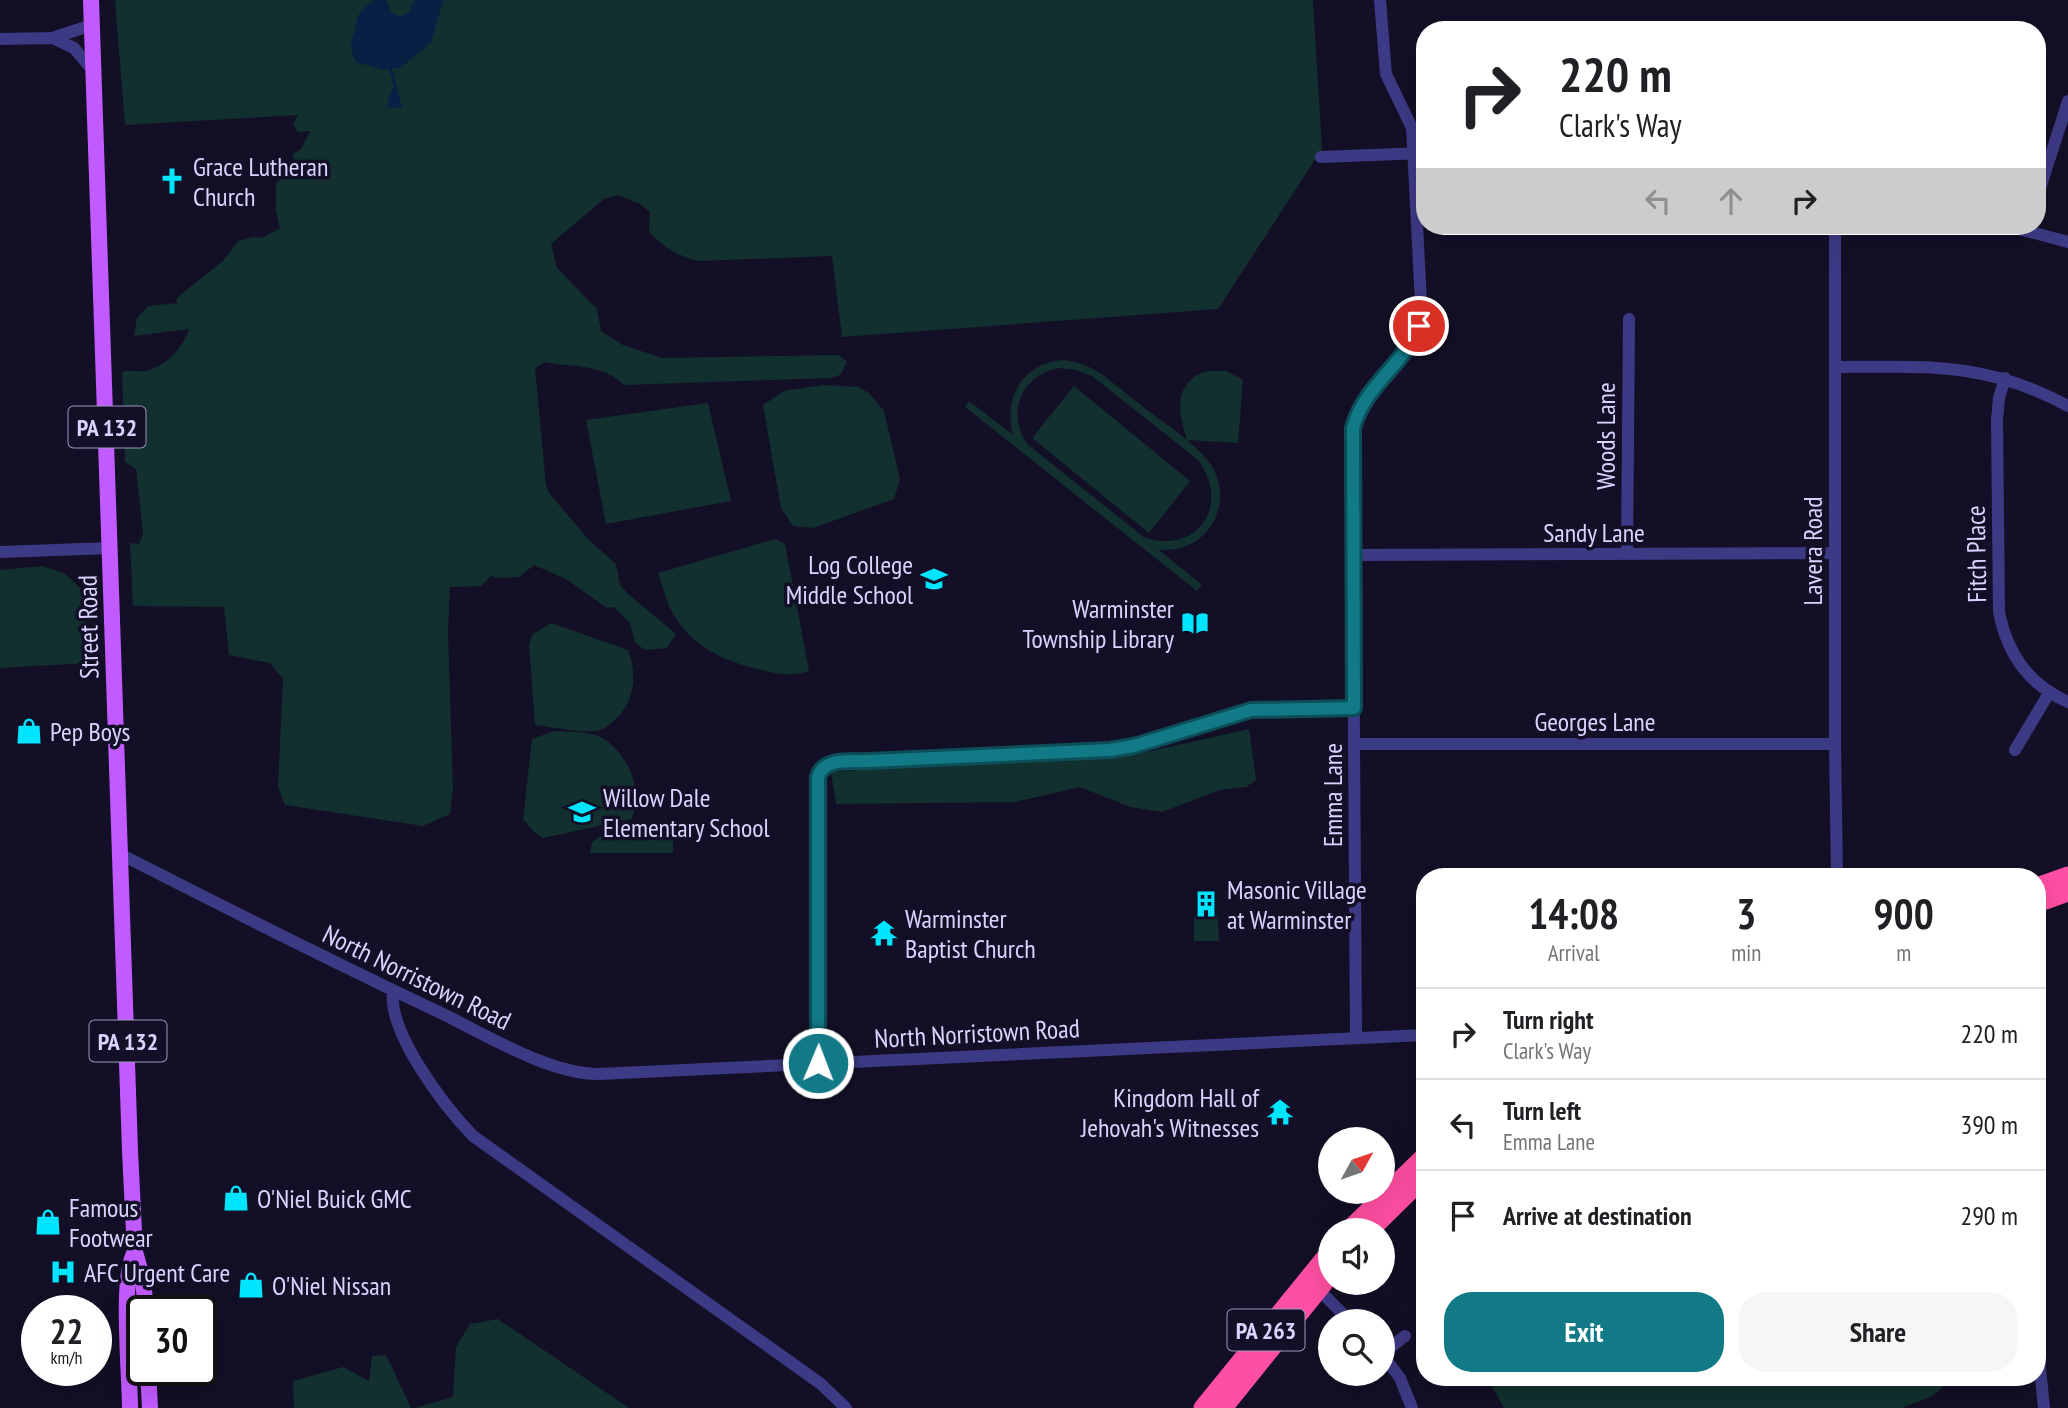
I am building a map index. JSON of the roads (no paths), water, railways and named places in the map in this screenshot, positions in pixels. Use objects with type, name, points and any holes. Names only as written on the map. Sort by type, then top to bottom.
[{"type":"highway","points":[[2046,884],[2068,876]]},
{"type":"highway","points":[[2046,900],[2068,892]]},
{"type":"highway","points":[[1361,1218],[1416,1165]]},
{"type":"highway","points":[[1382,1218],[1416,1185]]},
{"type":"highway","name":"PA 263","points":[[1203,1408],[1318,1282]]},
{"type":"highway","name":"PA 263","points":[[1223,1408],[1318,1282]]},
{"type":"main road","name":"Street Road","points":[[91,0],[135,1252],[144,1295]]},
{"type":"main road","name":"Street Road","points":[[130,1408],[126,1285],[129,1260],[135,1252]]},
{"type":"main road","points":[[149,1386],[150,1408]]},
{"type":"street","name":"Emma Lane","points":[[1380,0],[1383,63],[1416,142]]},
{"type":"street","points":[[0,40],[52,38],[92,25]]},
{"type":"street","points":[[52,38],[74,48],[94,73]]},
{"type":"street","points":[[2046,170],[2068,101]]},
{"type":"street","points":[[1321,158],[1416,153]]},
{"type":"street","points":[[2046,234],[2068,242]]},
{"type":"street","name":"Emma Lane","points":[[1356,1038],[1352,439],[1356,417],[1372,389],[1414,339],[1421,316],[1420,235]]},
{"type":"street","name":"Lavera Road","points":[[1835,235],[1837,868]]},
{"type":"street","name":"Woods Lane","points":[[1627,554],[1629,319]]},
{"type":"street","points":[[1835,367],[1953,368],[2006,378],[2068,406]]},
{"type":"street","name":"Fitch Place","points":[[2006,378],[1999,398],[1997,420],[1999,612],[2007,643],[2015,657],[2034,681],[2068,702]]},
{"type":"street","points":[[0,552],[111,548]]},
{"type":"street","name":"Sandy Lane","points":[[1353,555],[1835,553]]},
{"type":"street","points":[[2015,750],[2049,692]]},
{"type":"street","points":[[818,1063],[818,777],[824,765],[1110,750],[1134,746],[1251,710],[1354,708]]},
{"type":"street","name":"Georges Lane","points":[[1355,744],[1835,744]]},
{"type":"street","name":"North Norristown Road","points":[[120,854],[393,992],[558,1068],[574,1072],[599,1074],[1416,1035]]},
{"type":"street","points":[[393,992],[393,1011],[399,1028],[434,1089],[473,1136],[821,1384],[846,1408]]},
{"type":"street","points":[[1330,1295],[1341,1309]]},
{"type":"street","points":[[1395,1343],[1405,1336]]},
{"type":"street","points":[[1395,1371],[1412,1408]]},
{"type":"street","points":[[2042,1386],[2044,1408]]},
{"type":"water","points":[[374,0],[386,0],[392,13],[400,16],[408,13],[415,0],[443,0],[431,43],[400,68],[392,68],[402,107],[387,108],[390,92],[394,87],[389,69],[356,62],[350,47],[360,12]]},
{"type":"place","name":"Grace Lutheran Church","points":[[172,181]]},
{"type":"place","name":"Log College Middle School","points":[[934,579]]},
{"type":"place","name":"Warminster Township Library","points":[[1195,623]]},
{"type":"place","name":"Pep Boys","points":[[29,731]]},
{"type":"place","name":"Willow Dale Elementary School","points":[[582,812]]},
{"type":"place","name":"Masonic Village at Warminster","points":[[1206,904]]},
{"type":"place","name":"Warminster Baptist Church","points":[[884,933]]},
{"type":"place","name":"Kingdom Hall of Jehovah's Witnesses","points":[[1280,1112]]},
{"type":"place","name":"O'Niel Buick GMC","points":[[236,1198]]},
{"type":"place","name":"Famous Footwear","points":[[48,1222]]},
{"type":"place","name":"AFC Urgent Care","points":[[63,1272]]},
{"type":"place","name":"O'Niel Nissan","points":[[251,1285]]}]
